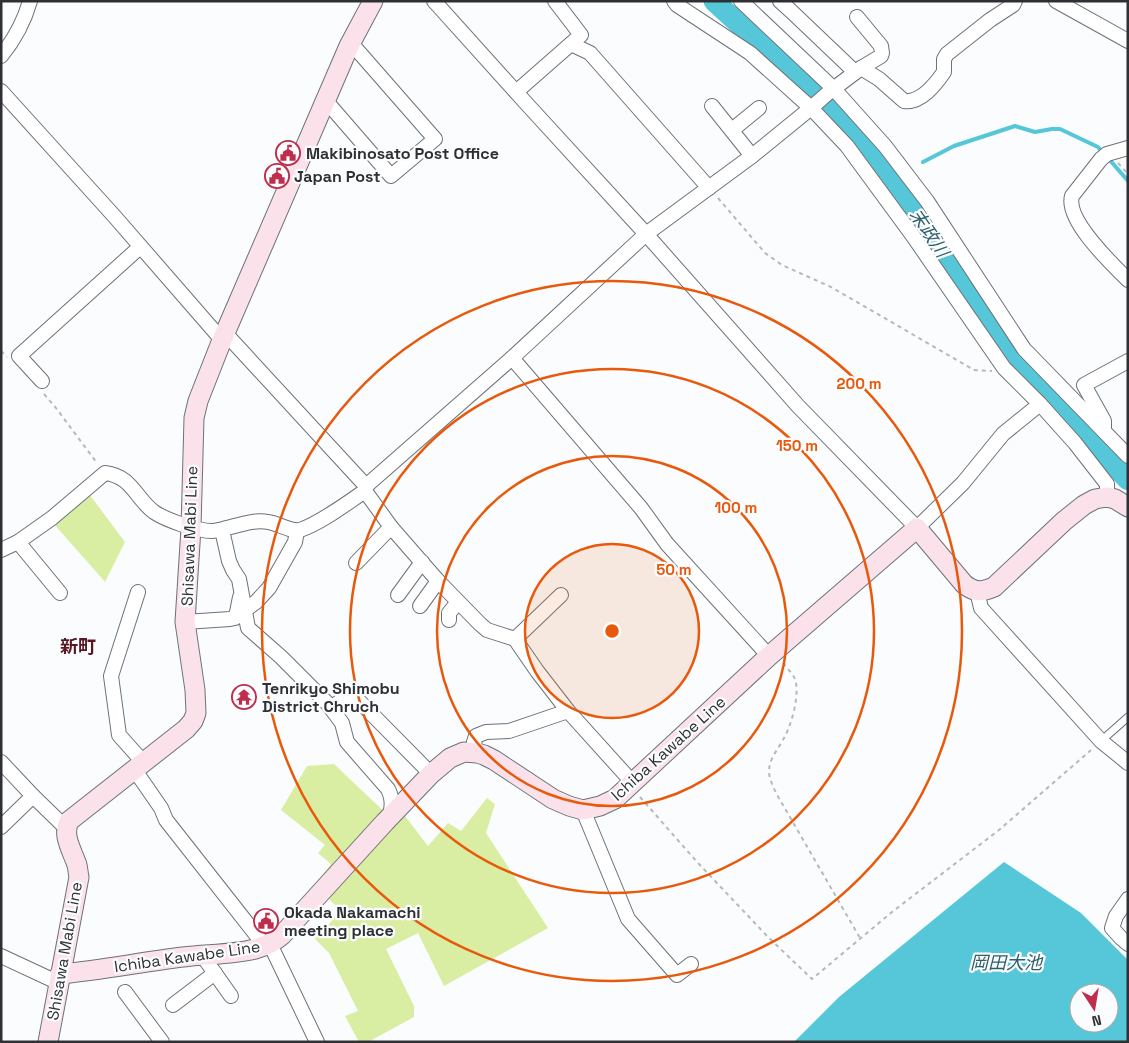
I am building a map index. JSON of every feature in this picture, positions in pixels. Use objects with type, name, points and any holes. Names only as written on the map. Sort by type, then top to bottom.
[{"type":"main road","name":"Shisawa Mabi Line","points":[[48,1042],[79,877],[78,866],[66,836],[66,828],[69,821],[186,729],[193,721],[196,713],[195,690],[185,622],[191,528],[194,418],[198,402],[224,336],[326,100],[351,43],[373,1]]},
{"type":"main road","points":[[917,528],[964,584],[970,589],[977,591],[986,590],[994,587],[1064,521],[1084,505],[1095,499],[1121,500]]},
{"type":"main road","name":"Ichiba Kawabe Line","points":[[583,810],[600,806],[615,799],[772,654],[917,528]]},
{"type":"main road","name":"Ichiba Kawabe Line","points":[[59,978],[202,955],[254,950],[268,945],[282,935],[390,816],[431,774],[450,758],[464,752],[477,753]]},
{"type":"main road","points":[[477,753],[494,760],[553,799],[583,810]]},
{"type":"street","points":[[1,56],[14,40],[30,1]]},
{"type":"street","points":[[434,1],[646,234],[798,406],[917,528],[963,483],[1002,434],[1040,404]]},
{"type":"street","points":[[516,92],[581,35],[555,1]]},
{"type":"street","points":[[674,1],[677,5],[750,52],[812,107],[847,146],[913,236],[1004,368],[1075,443],[1106,484],[1121,500]]},
{"type":"street","points":[[741,1],[885,146],[927,201],[1024,349],[1128,456]]},
{"type":"street","points":[[780,1],[858,70],[879,79],[904,101],[913,101],[929,90],[944,72],[944,59],[947,54],[1016,1]]},
{"type":"street","points":[[1056,1],[1128,41]]},
{"type":"street","points":[[60,593],[7,544],[52,518],[105,473],[120,477],[134,489],[154,512],[191,528],[211,531],[254,522],[267,522],[297,531],[311,526],[366,488],[512,358],[646,234],[752,156],[831,90],[881,56],[881,46],[858,17]]},
{"type":"street","points":[[326,100],[391,176],[435,139],[351,43]]},
{"type":"street","points":[[571,44],[590,53],[709,188]]},
{"type":"street","points":[[1,91],[140,247],[366,488],[391,526],[438,581],[487,630],[515,639],[536,671],[631,784]]},
{"type":"street","points":[[712,106],[752,156]]},
{"type":"street","points":[[732,130],[759,108]]},
{"type":"street","points":[[1128,148],[1105,156],[1070,201],[1082,229],[1095,246],[1128,280]]},
{"type":"street","points":[[40,385],[19,356],[140,247]]},
{"type":"street","points":[[512,358],[641,508],[667,544],[772,654]]},
{"type":"street","points":[[1104,430],[1104,421],[1084,385],[1128,361]]},
{"type":"street","points":[[356,563],[391,526]]},
{"type":"street","points":[[222,530],[229,561],[240,579],[248,628],[281,657],[331,708],[342,723],[347,742],[392,796],[390,816]]},
{"type":"street","points":[[245,610],[270,588],[295,542],[297,531]]},
{"type":"street","points":[[398,596],[422,562]]},
{"type":"street","points":[[420,606],[438,581]]},
{"type":"street","points":[[185,622],[235,618],[238,612],[242,589]]},
{"type":"street","points":[[977,591],[980,608],[1101,741],[1128,763]]},
{"type":"street","points":[[138,592],[111,676],[119,735],[138,766],[166,820],[268,945],[315,1041]]},
{"type":"street","points":[[515,639],[562,595]]},
{"type":"street","points":[[449,620],[449,613],[458,602]]},
{"type":"street","points":[[331,708],[346,697],[355,697],[431,774]]},
{"type":"street","points":[[477,753],[474,742],[476,736],[486,732],[509,731],[568,711]]},
{"type":"street","points":[[1,762],[66,828]]},
{"type":"street","points":[[1,827],[33,796]]},
{"type":"street","points":[[583,810],[628,919],[676,975],[691,964]]},
{"type":"street","points":[[1128,898],[1116,916],[1112,928],[1128,944]]},
{"type":"street","points":[[202,955],[231,996]]},
{"type":"street","points":[[1,956],[59,978]]},
{"type":"street","points":[[173,1005],[215,973]]},
{"type":"street","points":[[126,992],[162,1042]]},
{"type":"lane","points":[[1101,741],[1128,716]]},
{"type":"path","points":[[709,188],[765,253],[782,265],[831,288],[974,370],[988,371],[1004,368]]},
{"type":"path","points":[[1,351],[9,360]]},
{"type":"path","points":[[40,385],[105,473]]},
{"type":"path","points":[[772,654],[794,679],[796,696],[792,720],[769,769],[770,780],[861,938]]},
{"type":"path","points":[[631,784],[698,863],[761,930],[812,979],[892,912],[999,830],[1101,741]]},
{"type":"green space","points":[[89,494],[125,542],[105,582],[54,524]]},
{"type":"green space","points":[[334,764],[393,820],[402,812],[428,846],[448,823],[461,831],[487,798],[495,804],[486,833],[548,928],[444,986],[418,933],[386,949],[414,1006],[414,1017],[368,1042],[359,1042],[345,1016],[358,1011],[329,953],[315,939],[341,911],[325,895],[320,878],[331,864],[318,853],[325,845],[281,810],[307,766]]},
{"type":"water","name":"岡田大池","points":[[1004,862],[1081,913],[1128,960],[1128,1042],[794,1042],[839,997]]},
{"type":"waterway","name":"末政川","points":[[714,1],[825,103],[893,178],[1012,358],[1061,407],[1128,480]]},
{"type":"waterway","points":[[923,162],[954,146],[1015,126],[1035,132],[1060,129],[1098,147],[1103,153]]},
{"type":"waterway","points":[[1108,158],[1128,181]]},
{"type":"place","name":"Makibinosato Post Office","points":[[288,153]]},
{"type":"place","name":"Japan Post","points":[[277,176]]},
{"type":"place","name":"Tenrikyo Shimobu District Chruch","points":[[244,697]]},
{"type":"place","name":"Okada Nakamachi meeting place","points":[[266,921]]},
{"type":"district","name":"新町","points":[[78,647]]}]
